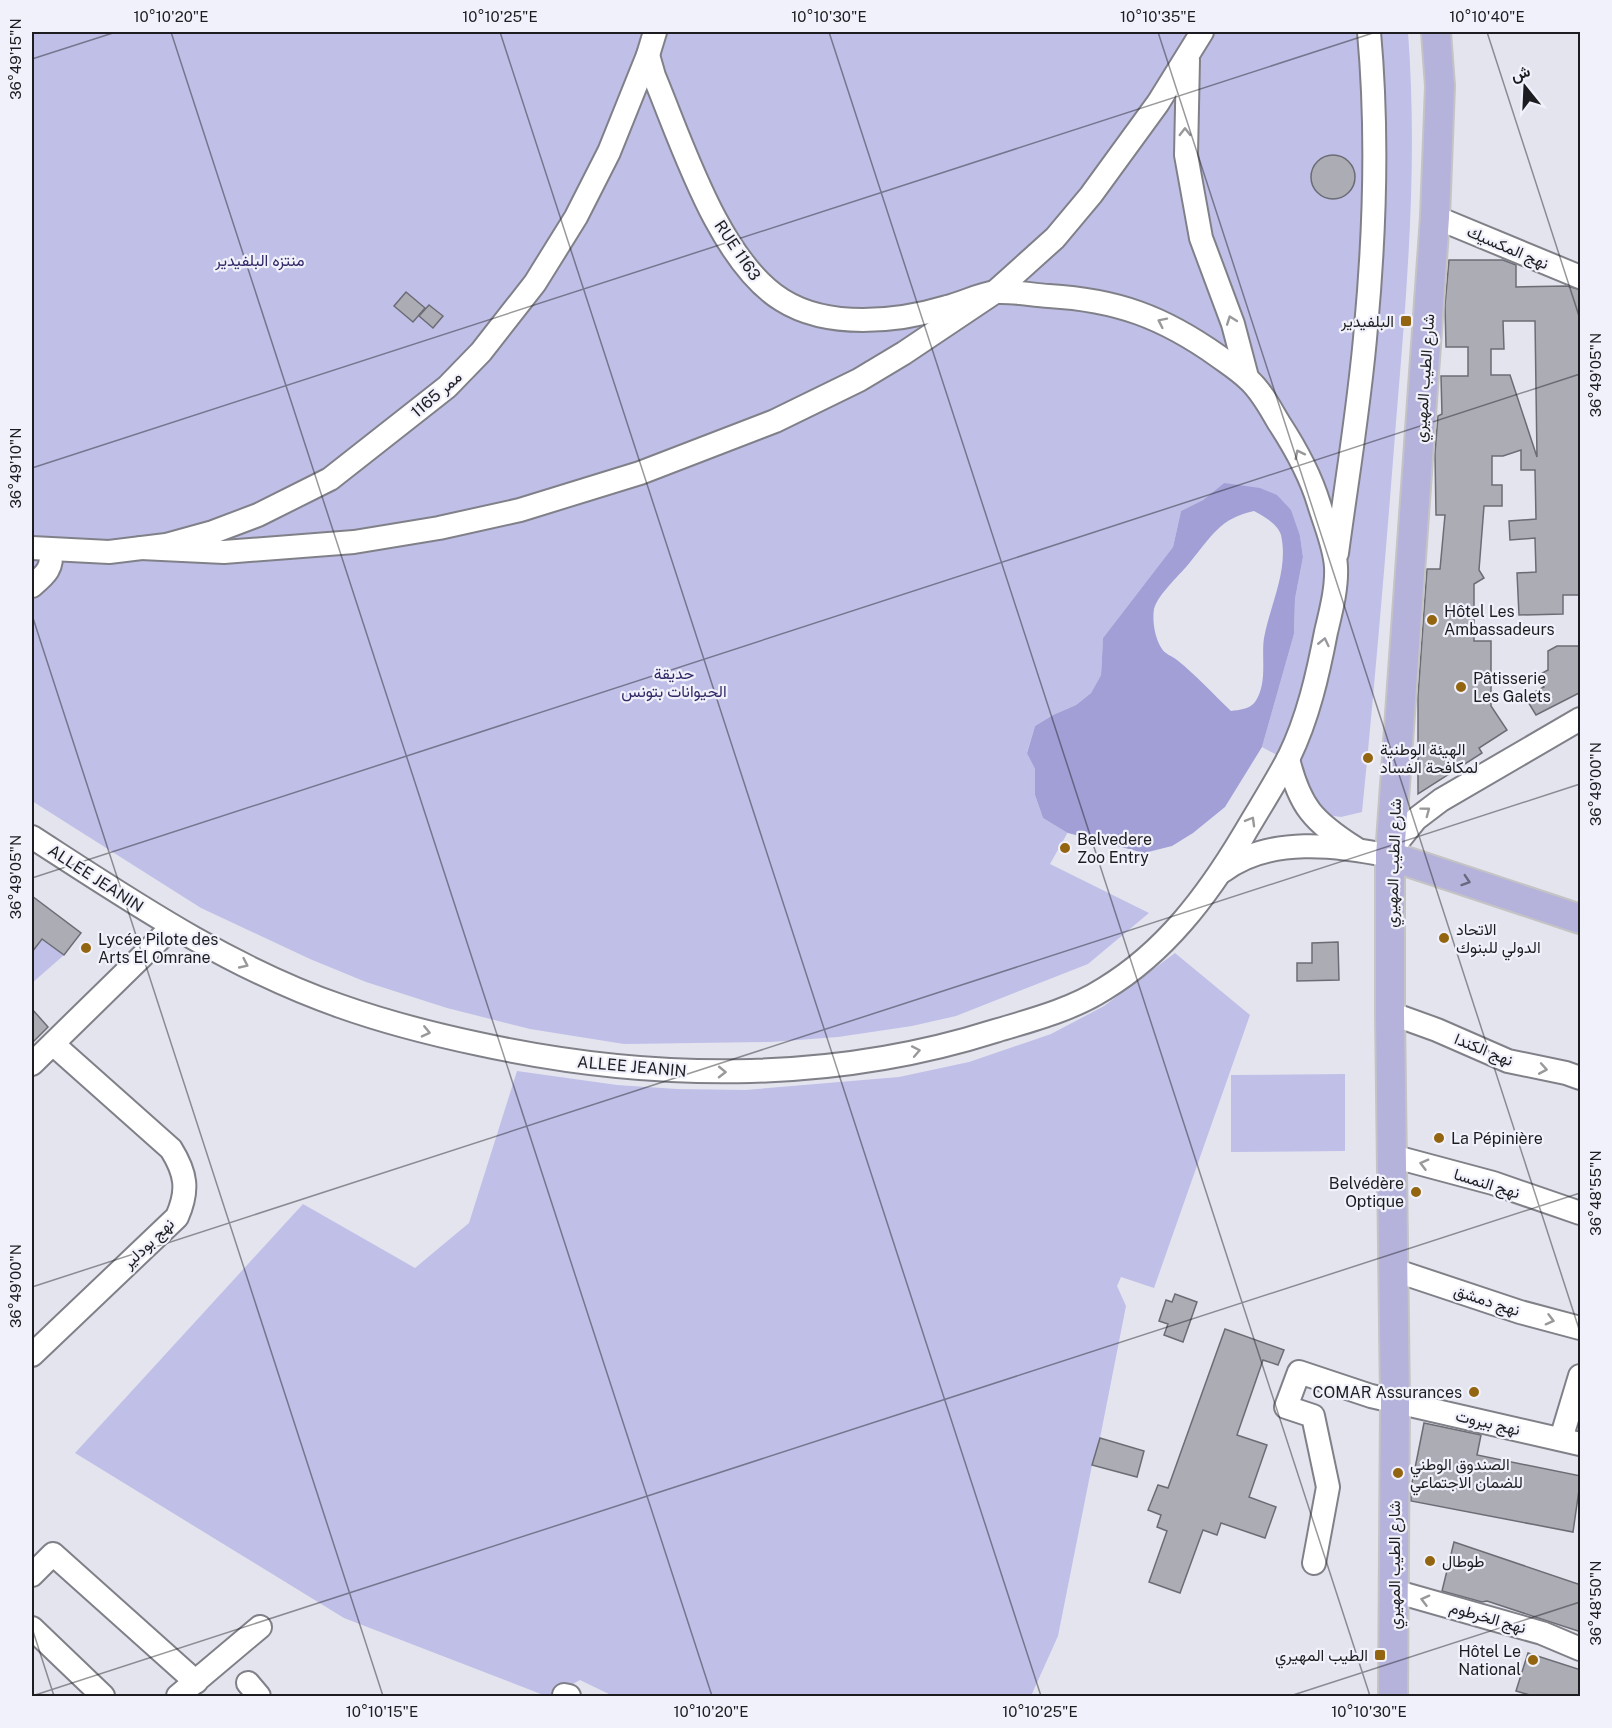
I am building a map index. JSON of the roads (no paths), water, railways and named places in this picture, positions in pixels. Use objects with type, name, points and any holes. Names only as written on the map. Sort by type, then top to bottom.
[{"type":"main road","name":"شارع الطيب المهيري","points":[[1393,1696],[1395,1402],[1390,856],[1435,217],[1440,86],[1436,32]]},
{"type":"main road","points":[[1390,856],[1581,919]]},
{"type":"street","name":"ممر 1165","points":[[41,549],[109,552],[166,545],[213,532],[258,515],[330,479],[447,387],[481,352],[535,283],[552,257],[605,161],[655,32]]},
{"type":"street","points":[[141,548],[224,552],[354,542],[439,528],[520,510],[640,473],[775,421],[868,375],[904,353],[994,292],[1055,238],[1091,195],[1158,104],[1202,32]]},
{"type":"street","points":[[1222,872],[1288,759],[1306,712],[1332,605],[1366,328],[1369,283],[1374,194],[1372,69],[1369,32]]},
{"type":"street","name":"RUE 1163","points":[[648,55],[654,76],[706,201],[726,237],[746,267],[763,286],[787,304],[814,314],[834,317],[865,320],[895,319],[942,309],[994,292]]},
{"type":"street","points":[[1188,57],[1185,106],[1186,155],[1201,238],[1233,324],[1247,377]]},
{"type":"street","name":"نهج المكسيك","points":[[1435,217],[1581,277]]},
{"type":"street","points":[[994,292],[1085,298],[1116,304],[1146,315],[1183,333],[1247,377],[1264,398],[1298,451],[1314,487],[1336,566]]},
{"type":"street","points":[[32,586],[50,570],[52,560],[41,549]]},
{"type":"street","points":[[1222,872],[1242,859],[1282,847],[1356,849],[1390,856],[1396,844],[1416,819],[1441,800],[1581,719]]},
{"type":"street","points":[[1288,759],[1298,794],[1308,810],[1330,832],[1356,849]]},
{"type":"street","name":"ALLEE JEANIN","points":[[32,837],[207,947],[294,988],[339,1006],[418,1031],[522,1053],[620,1067],[679,1071],[785,1071],[834,1066],[959,1043],[1061,1011],[1101,992],[1136,967],[1165,942],[1222,872]]},
{"type":"street","points":[[32,1064],[172,927]]},
{"type":"street","name":"نهج الكندا","points":[[1390,1013],[1508,1061],[1581,1078]]},
{"type":"street","name":"نهج بودلير","points":[[32,1354],[177,1217],[183,1204],[185,1190],[181,1164],[171,1149],[53,1044]]},
{"type":"street","name":"نهج النمسا","points":[[1392,1156],[1493,1183],[1581,1213]]},
{"type":"street","name":"نهج دمشق","points":[[1394,1270],[1520,1311],[1581,1328]]},
{"type":"street","name":"نهج بيروت","points":[[1314,1563],[1328,1487],[1313,1416],[1286,1407],[1299,1371],[1371,1396],[1571,1442]]},
{"type":"street","points":[[1571,1442],[1581,1376]]},
{"type":"street","points":[[32,1575],[53,1554],[196,1682]]},
{"type":"street","name":"نهج الخرطوم","points":[[1394,1591],[1542,1633],[1581,1649]]},
{"type":"street","points":[[32,1628],[103,1696]]},
{"type":"street","points":[[178,1696],[260,1628]]},
{"type":"place","name":"البلفيدير","points":[[1406,321]]},
{"type":"place","name":"Hôtel Les Ambassadeurs","points":[[1432,620]]},
{"type":"place","name":"Pâtisserie Les Galets","points":[[1461,687]]},
{"type":"place","name":"الهيئة الوطنية لمكافحة الفساد","points":[[1368,758]]},
{"type":"place","name":"Belvedere Zoo Entry","points":[[1065,848]]},
{"type":"place","name":"الاتحاد الدولي للبنوك","points":[[1444,938]]},
{"type":"place","name":"Lycée Pilote des Arts El Omrane","points":[[86,948]]},
{"type":"place","name":"La Pépinière","points":[[1439,1138]]},
{"type":"place","name":"Belvédère Optique","points":[[1416,1192]]},
{"type":"place","name":"COMAR Assurances","points":[[1474,1392]]},
{"type":"place","name":"الصندوق الوطني للضمان الاجتماعي","points":[[1398,1473]]},
{"type":"place","name":"طوطال","points":[[1430,1561]]},
{"type":"place","name":"الطيب المهيري","points":[[1380,1655]]},
{"type":"place","name":"Hôtel Le National","points":[[1533,1660]]},
{"type":"park label","name":"منتزه البلفيدير","points":[[260,260]]},
{"type":"park label","name":"حديقة الحيوانات بتونس","points":[[674,682]]}]
